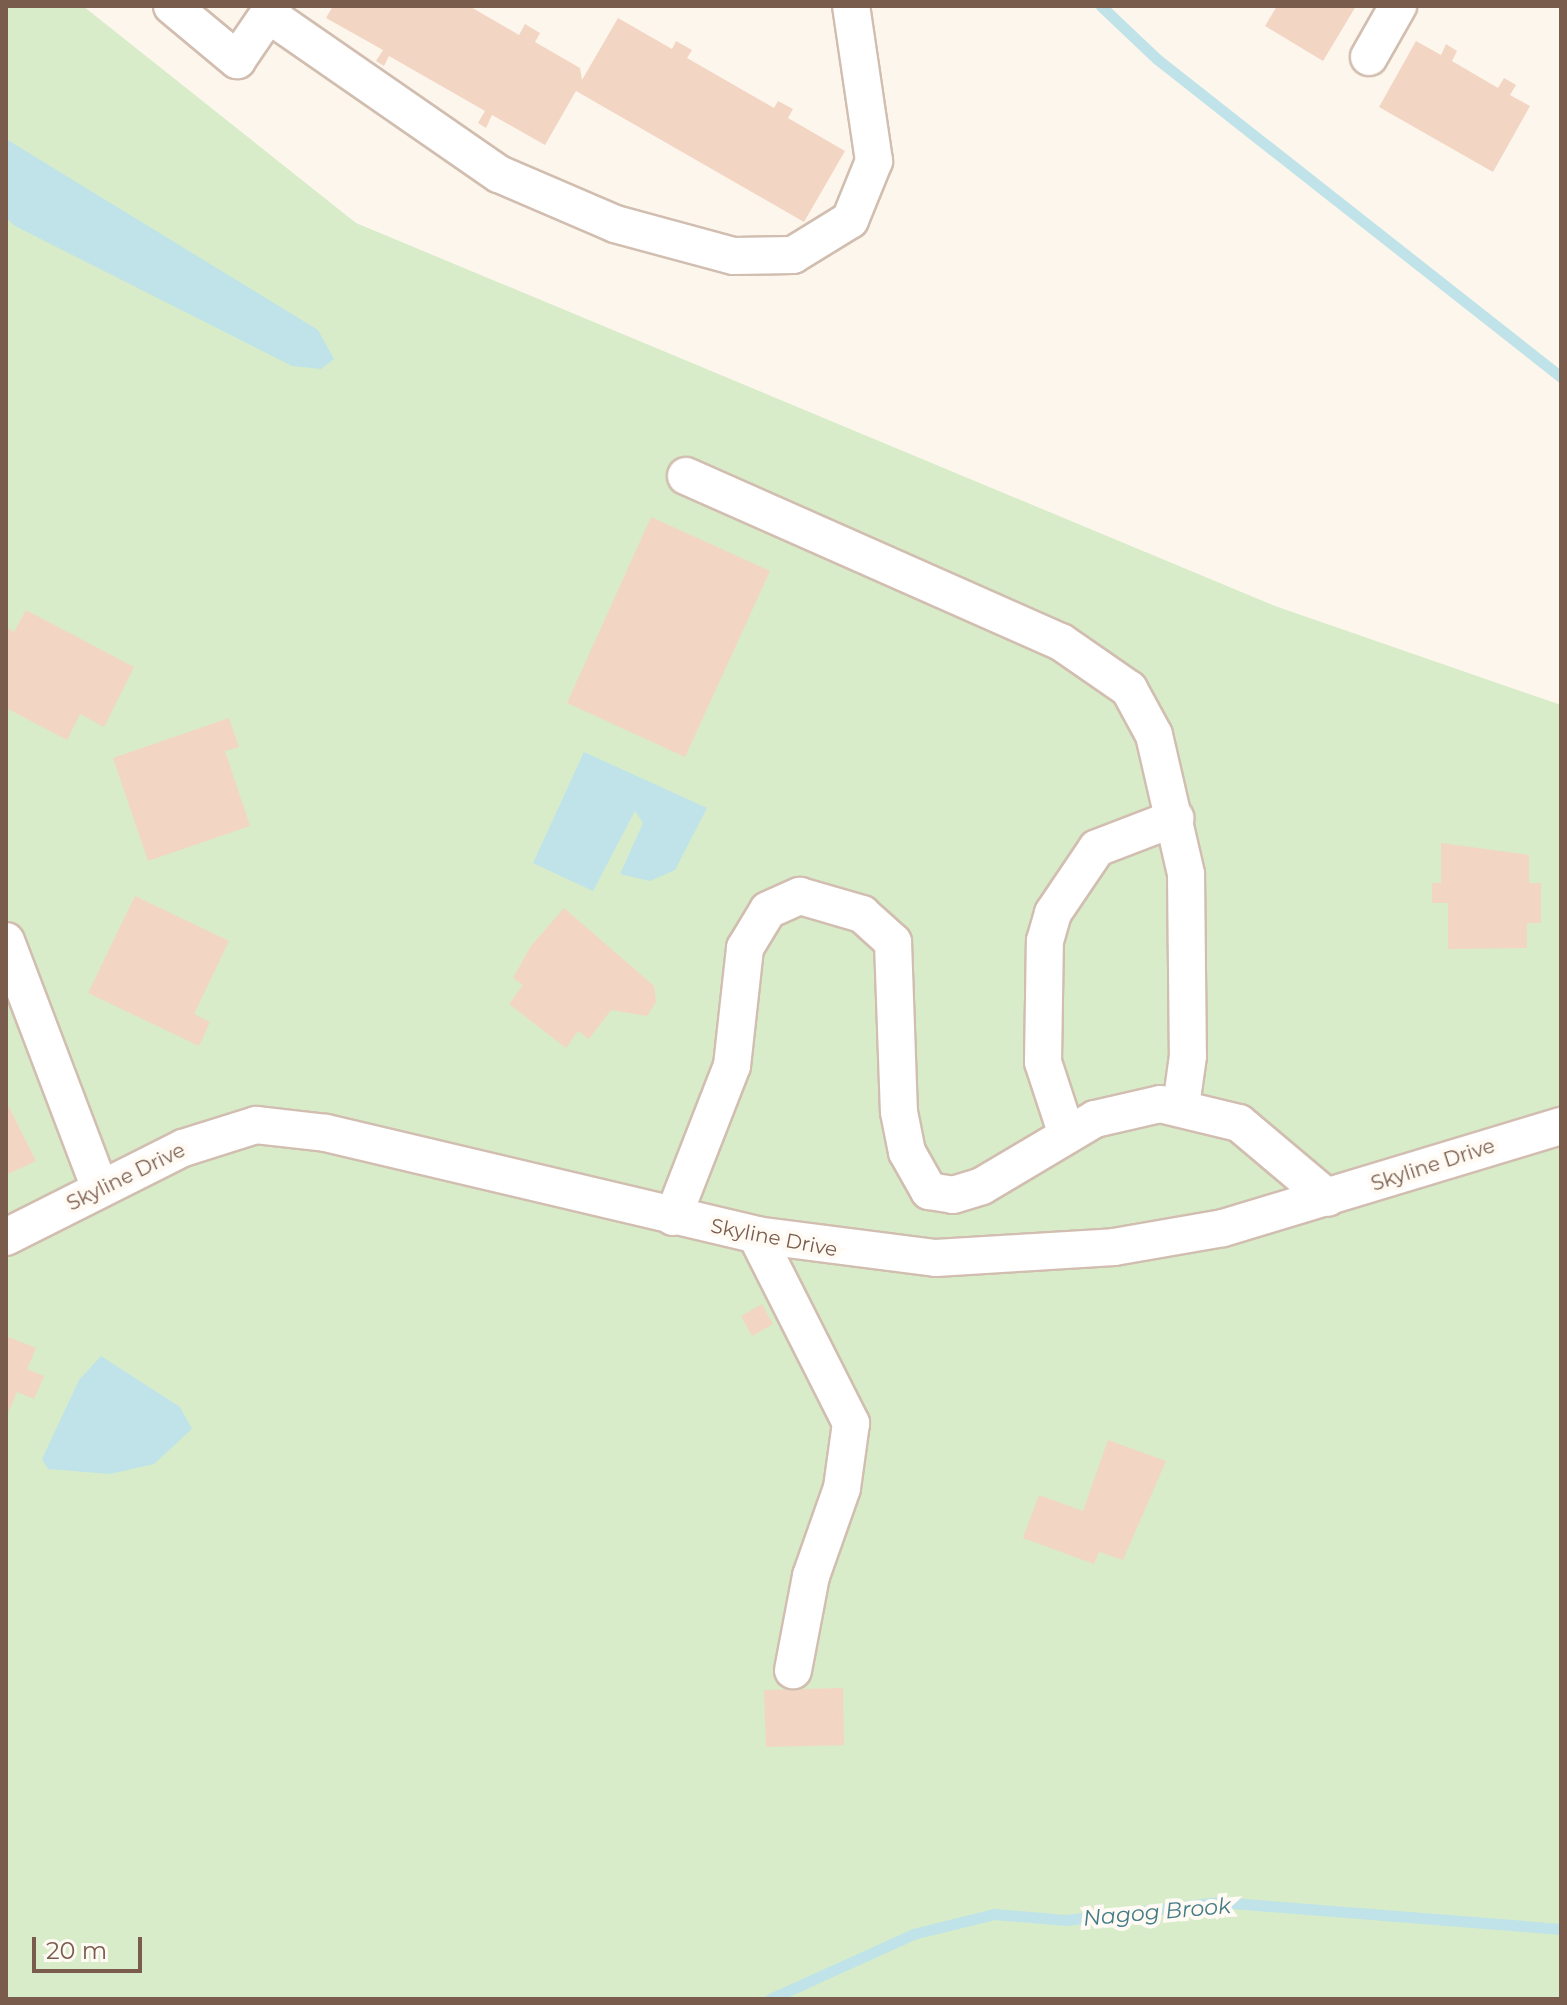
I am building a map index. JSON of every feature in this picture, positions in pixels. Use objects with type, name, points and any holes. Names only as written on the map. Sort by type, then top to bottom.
[{"type":"street","points":[[172,6],[237,60],[272,10],[499,174],[615,224],[734,256],[793,255],[850,220],[874,161],[851,6]]},
{"type":"street","points":[[1369,57],[1398,6]]},
{"type":"street","points":[[686,476],[1061,642],[1111,672],[1144,711],[1175,818],[1188,915],[1181,1106]]},
{"type":"street","points":[[1067,1135],[1043,1062],[1053,913],[1097,848],[1175,818]]},
{"type":"street","points":[[673,1217],[732,1066],[745,948],[768,910],[789,898],[841,903],[874,921],[893,942],[899,1112],[907,1152],[929,1191],[953,1195],[982,1186],[1067,1135],[1119,1110],[1181,1106],[1239,1123],[1328,1198]]},
{"type":"street","points":[[6,941],[100,1188]]},
{"type":"street","name":"Skyline Drive","points":[[6,1237],[183,1148],[256,1125],[326,1133],[673,1217],[878,1256],[1018,1256],[1223,1228],[1561,1126]]},
{"type":"street","points":[[756,1235],[851,1423],[842,1488],[811,1576],[793,1670]]},
{"type":"green space","points":[[6,6],[83,6],[356,223],[1275,606],[1561,705],[1561,1999],[6,1999]]},
{"type":"water","points":[[6,139],[318,330],[334,359],[321,369],[292,366],[15,226],[6,218]]},
{"type":"water","points":[[584,752],[707,808],[675,870],[650,881],[620,874],[643,823],[635,811],[593,891],[533,863]]},
{"type":"water","points":[[101,1356],[180,1407],[192,1429],[154,1464],[110,1474],[48,1469],[42,1459],[79,1380]]},
{"type":"building","points":[[333,6],[469,6],[519,35],[525,24],[540,33],[535,42],[580,68],[582,80],[618,18],[672,49],[676,41],[692,50],[687,58],[774,108],[778,101],[793,109],[788,118],[845,151],[804,222],[576,91],[545,145],[492,115],[486,128],[478,123],[485,111],[389,56],[384,66],[376,61],[383,50],[326,18]]},
{"type":"building","points":[[1277,6],[1356,6],[1323,61],[1265,26]]},
{"type":"building","points":[[1416,41],[1441,55],[1446,44],[1457,51],[1452,61],[1498,88],[1504,78],[1516,85],[1510,95],[1530,106],[1493,172],[1379,107]]},
{"type":"building","points":[[651,517],[770,571],[685,757],[567,703]]},
{"type":"building","points":[[26,610],[134,667],[104,727],[80,714],[67,740],[6,708],[6,627],[14,632]]},
{"type":"building","points":[[229,718],[239,747],[225,751],[250,826],[148,861],[113,758]]},
{"type":"building","points":[[1441,843],[1529,855],[1529,883],[1541,883],[1541,923],[1527,923],[1527,948],[1448,949],[1448,903],[1432,903],[1432,883],[1441,883]]},
{"type":"building","points":[[135,896],[229,941],[194,1014],[210,1022],[199,1046],[88,993]]},
{"type":"building","points":[[564,908],[654,986],[656,1002],[647,1016],[611,1010],[589,1039],[578,1031],[566,1048],[509,1004],[523,985],[513,978],[531,946]]},
{"type":"building","points":[[6,1101],[36,1161],[6,1175]]},
{"type":"building","points":[[762,1304],[773,1324],[752,1336],[741,1316]]},
{"type":"building","points":[[6,1336],[36,1348],[27,1369],[44,1376],[34,1399],[17,1392],[6,1418]]},
{"type":"building","points":[[1108,1440],[1166,1461],[1123,1560],[1099,1552],[1094,1564],[1023,1538],[1039,1495],[1083,1511]]},
{"type":"building","points":[[843,1688],[844,1745],[766,1747],[764,1690]]},
{"type":"waterway","points":[[1101,6],[1157,59],[1561,377]]},
{"type":"waterway","name":"Nagog Brook","points":[[770,1999],[913,1934],[994,1914],[1066,1920],[1219,1902],[1561,1929]]}]
